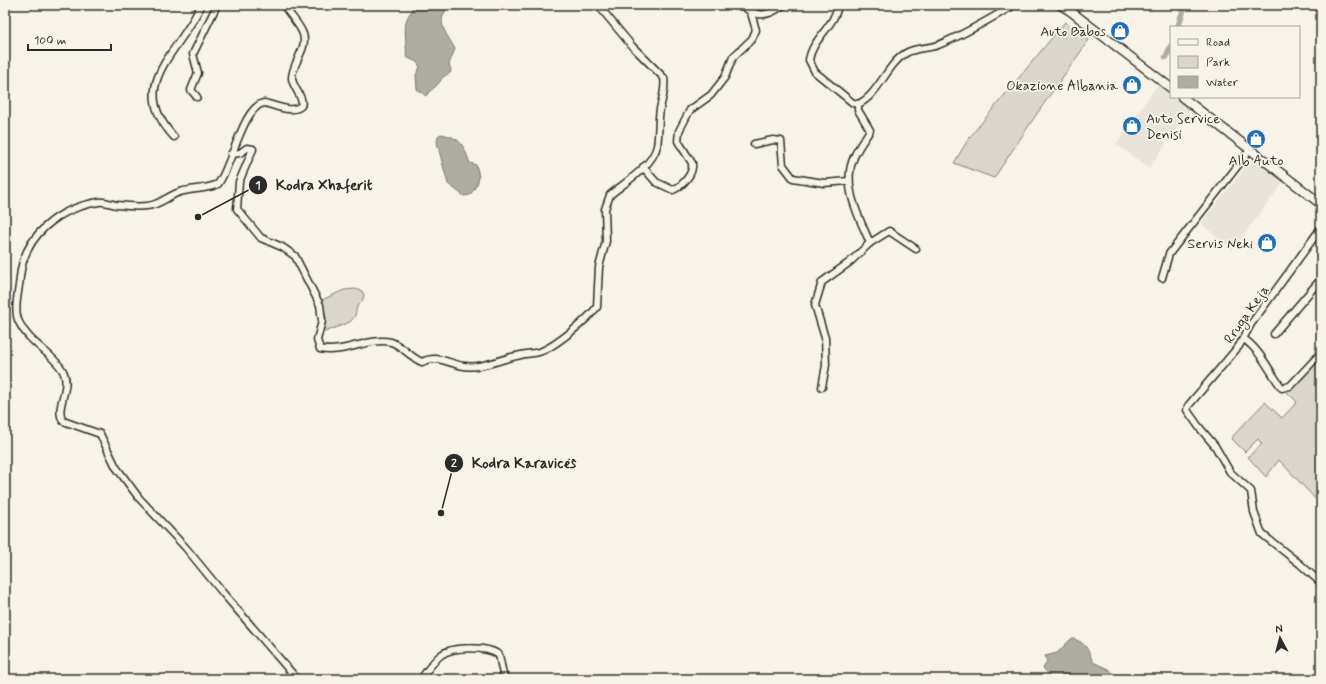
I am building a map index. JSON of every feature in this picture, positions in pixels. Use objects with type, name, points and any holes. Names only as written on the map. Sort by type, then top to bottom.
[{"type":"main road","points":[[1061,5],[1170,87]]},
{"type":"main road","points":[[1183,98],[1321,204]]},
{"type":"street","points":[[174,137],[162,125],[157,114],[155,101],[157,80],[173,48],[181,39],[201,5]]},
{"type":"street","points":[[197,97],[191,90],[198,73],[193,54],[217,5]]},
{"type":"street","points":[[284,5],[303,34],[304,44],[292,78],[294,88],[302,104],[298,109],[291,110],[260,104],[253,112],[231,154],[224,176],[218,184],[214,186],[182,191],[148,206],[127,206],[105,202],[93,204],[73,210],[44,228],[35,236],[28,248],[22,264],[17,305],[18,320],[26,335],[63,371],[66,385],[61,408],[63,421],[100,434],[116,467],[139,498],[186,548],[297,679]]},
{"type":"street","points":[[231,154],[240,153],[247,148],[253,149],[239,182],[237,209],[261,238],[282,247],[295,256],[320,305],[322,321],[317,340],[320,349],[332,351],[376,342],[391,342],[422,362],[429,359],[438,359],[463,366],[478,366],[521,354],[539,352],[560,340],[593,313],[597,307],[599,268],[606,241],[605,209],[607,201],[610,195],[643,167],[653,155],[657,146],[660,109],[665,84],[664,78],[632,46],[598,5]]},
{"type":"street","points":[[643,167],[656,182],[673,190],[678,188],[688,177],[693,168],[692,163],[678,141],[679,131],[690,110],[710,95],[725,77],[733,57],[752,40],[756,30],[751,13],[742,5]]},
{"type":"street","points":[[751,13],[766,14],[783,5]]},
{"type":"street","points":[[838,5],[836,13],[812,48],[809,60],[815,72],[853,103],[858,104]]},
{"type":"street","points":[[858,104],[868,97],[893,64],[905,53],[917,48],[938,45],[1014,5]]},
{"type":"street","points":[[858,104],[858,110],[870,130],[853,158],[849,181],[857,213],[870,243]]},
{"type":"street","points":[[754,144],[779,140],[781,144],[783,165],[793,178],[824,183],[849,181]]},
{"type":"street","points":[[1162,278],[1169,254],[1250,150]]},
{"type":"street","name":"Rruga Keja","points":[[1321,228],[1251,324],[1240,346],[1188,406],[1187,410],[1198,427],[1215,446],[1230,472],[1251,491],[1254,512],[1262,534],[1321,583]]},
{"type":"street","points":[[822,387],[826,365],[825,338],[816,305],[822,282],[850,262],[870,243],[889,231],[916,249]]},
{"type":"street","points":[[1274,334],[1321,279]]},
{"type":"street","points":[[1244,339],[1260,354],[1282,388],[1290,386],[1321,353]]},
{"type":"street","points":[[421,679],[441,655],[448,651],[473,648],[490,650],[499,655],[504,679]]},
{"type":"shaded area","points":[[1158,84],[1170,93],[1170,98],[1176,98],[1191,108],[1149,168],[1116,144]]},
{"type":"shaded area","points":[[1256,154],[1287,178],[1232,250],[1201,223]]},
{"type":"green space","points":[[1065,22],[1089,40],[994,178],[954,163],[969,138]]},
{"type":"green space","points":[[355,289],[362,291],[364,295],[362,302],[357,306],[355,316],[350,322],[322,333],[326,318],[322,300],[344,290]]},
{"type":"green space","points":[[1321,358],[1321,505],[1279,460],[1266,477],[1248,457],[1262,444],[1258,439],[1245,452],[1231,438],[1265,402],[1282,418],[1297,402],[1287,392]]},
{"type":"water","points":[[411,5],[450,5],[445,11],[442,22],[445,32],[455,49],[449,64],[451,70],[450,73],[442,78],[426,96],[417,89],[416,75],[420,67],[417,62],[406,57],[405,27],[408,16],[412,11]]},
{"type":"water","points":[[441,134],[458,140],[461,143],[470,163],[476,165],[479,178],[470,195],[464,196],[448,184],[437,143],[438,136]]},
{"type":"water","points":[[1072,638],[1081,642],[1086,647],[1093,662],[1108,669],[1117,677],[1128,679],[1053,679],[1043,668],[1047,662],[1045,656],[1057,653]]},
{"type":"waterway","points":[[1178,26],[1185,5]]},
{"type":"waterway","points":[[1166,57],[1170,48]]},
{"type":"place","name":"Auto Babos","points":[[1120,31]]},
{"type":"place","name":"Okazione Albania","points":[[1132,85]]},
{"type":"place","name":"Auto Service Denisi","points":[[1132,126]]},
{"type":"place","name":"Alb Auto","points":[[1256,139]]},
{"type":"place","name":"Kodra Xhaferit","points":[[198,217]]},
{"type":"place","name":"Servis Neki","points":[[1267,243]]},
{"type":"place","name":"Kodra Karavicës","points":[[441,513]]}]
